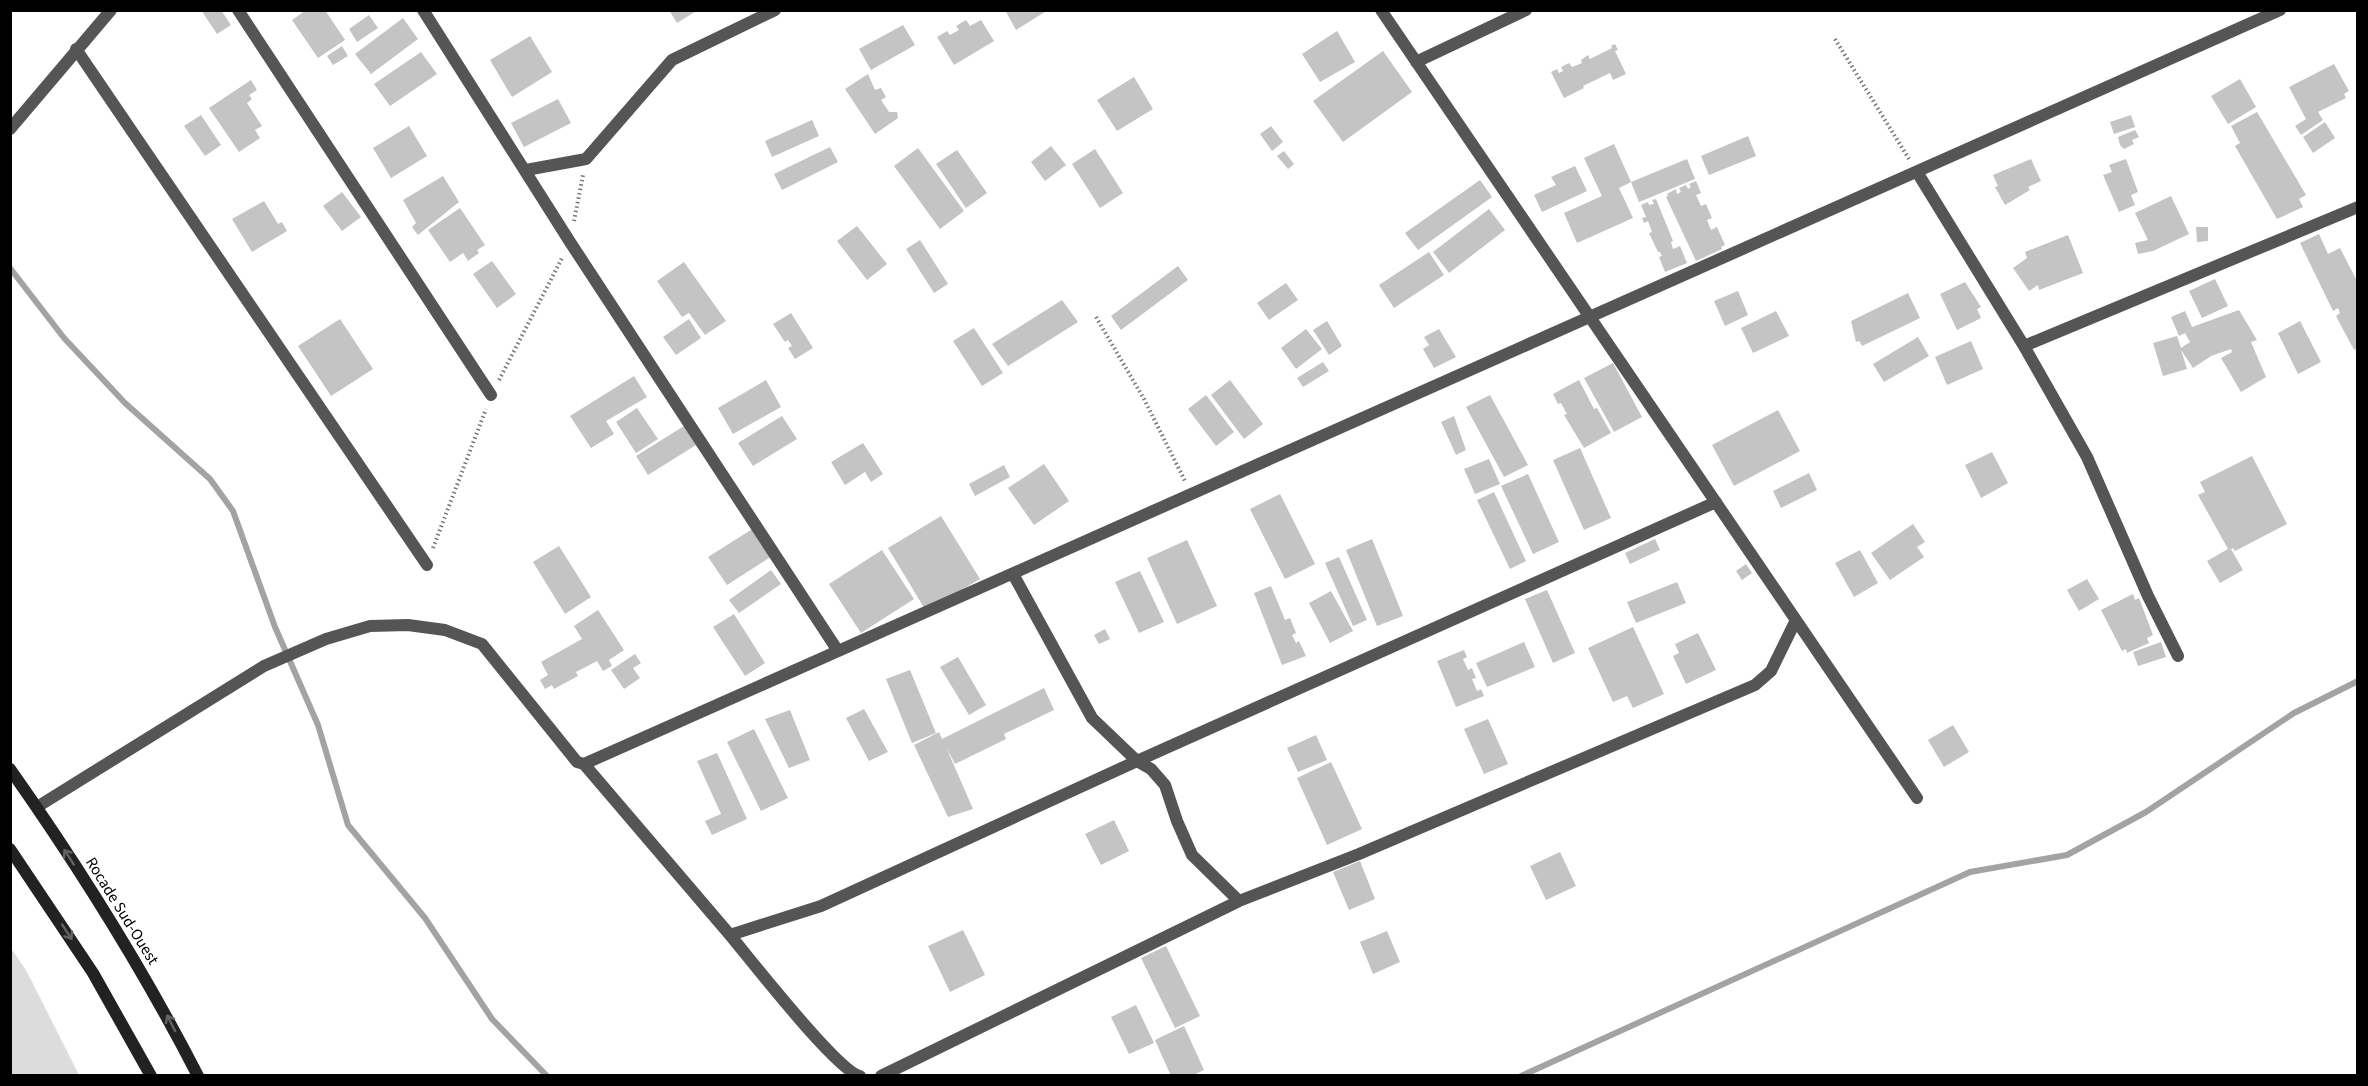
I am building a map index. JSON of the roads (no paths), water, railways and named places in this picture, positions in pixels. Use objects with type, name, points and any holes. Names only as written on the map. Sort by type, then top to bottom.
[{"type":"main road","name":"Rocade Sud-Ouest","points":[[10,769],[37,807],[164,1011],[198,1076]]},
{"type":"main road","points":[[10,849],[93,972],[151,1076]]},
{"type":"street","points":[[10,129],[111,10]]},
{"type":"street","points":[[238,10],[491,395]]},
{"type":"street","points":[[423,10],[570,242],[838,651]]},
{"type":"street","points":[[526,170],[586,159],[672,60],[775,10]]},
{"type":"street","points":[[1381,10],[1917,798]]},
{"type":"street","points":[[1416,62],[1526,10]]},
{"type":"street","points":[[584,764],[2280,10]]},
{"type":"street","points":[[76,49],[427,565]]},
{"type":"street","points":[[1917,172],[2024,346],[2087,457],[2148,596],[2178,656]]},
{"type":"street","points":[[2024,346],[2358,207]]},
{"type":"street","points":[[730,935],[821,906],[1137,761],[1716,502]]},
{"type":"street","points":[[1013,574],[1092,718],[1137,761],[1152,769],[1165,785],[1192,855],[1239,902]]},
{"type":"street","points":[[881,1076],[1239,902],[1359,854],[1755,685],[1771,671],[1796,620]]},
{"type":"street","points":[[37,807],[264,666],[326,639],[370,626],[408,625],[445,630],[482,644],[577,762],[584,764],[841,1064],[860,1076]]},
{"type":"waterway","points":[[10,268],[64,338],[125,403],[210,479],[233,511],[275,627],[318,725],[348,825],[425,918],[492,1019],[547,1076]]},
{"type":"waterway","points":[[1521,1076],[1970,872],[2067,855],[2146,812],[2294,713],[2358,681]]}]
